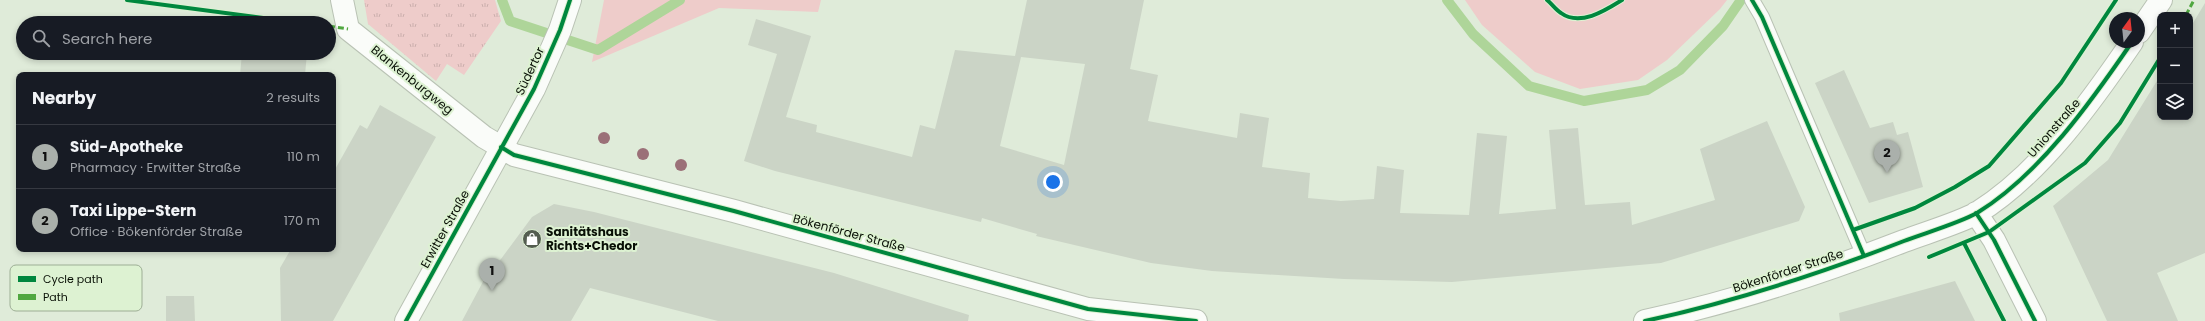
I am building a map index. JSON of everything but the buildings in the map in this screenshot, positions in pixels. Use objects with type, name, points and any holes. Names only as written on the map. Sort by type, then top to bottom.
[{"type":"street","name":"Blankenburgweg","points":[[342,0],[348,29],[484,137],[501,147]]},
{"type":"street","name":"Südertor","points":[[501,147],[534,89],[560,30],[570,0]]},
{"type":"street","points":[[2145,23],[2161,0]]},
{"type":"street","name":"Unionstraße","points":[[1976,213],[2025,176],[2073,124],[2128,48]]},
{"type":"street","name":"Erwitter Straße","points":[[406,321],[501,147]]},
{"type":"street","name":"Bökenförder Straße","points":[[501,147],[514,155],[734,211],[1088,309],[1196,321]]},
{"type":"street","name":"Bökenförder Straße","points":[[1645,321],[1733,300],[1864,256],[1976,213]]},
{"type":"street","points":[[1976,213],[1994,240],[2035,321]]},
{"type":"lane","points":[[1752,0],[1762,18],[1864,256]]},
{"type":"green space","points":[[364,0],[495,0],[501,21],[464,75],[447,64],[436,81],[368,24]]},
{"type":"green space","points":[[604,0],[821,0],[818,12],[719,8],[592,62]]},
{"type":"green space","points":[[1465,0],[1727,0],[1720,9],[1667,60],[1638,80],[1580,89],[1535,72],[1482,25]]},
{"type":"waterway","points":[[502,0],[510,21],[598,50],[680,0]]},
{"type":"waterway","points":[[1447,0],[1473,34],[1529,86],[1584,101],[1647,90],[1680,70],[1723,26],[1741,0]]},
{"type":"marked path","points":[[2188,12],[2194,0]]},
{"type":"marked path","points":[[336,27],[348,29]]},
{"type":"cycle path","points":[[127,0],[248,16]]},
{"type":"cycle path","points":[[406,321],[534,89],[560,30],[570,0]]},
{"type":"cycle path","points":[[1547,0],[1561,13],[1568,17],[1576,18],[1593,16],[1622,0]]},
{"type":"cycle path","points":[[1752,0],[1762,17],[1864,256]]},
{"type":"cycle path","points":[[1853,230],[1915,208],[1955,187],[1989,166],[2061,83],[2116,0]]},
{"type":"cycle path","points":[[1645,321],[1711,305],[1808,276],[1970,217],[2000,197],[2043,158],[2082,112],[2128,48]]},
{"type":"cycle path","points":[[1929,257],[1989,232],[2085,163],[2120,123],[2157,63]]},
{"type":"cycle path","points":[[501,147],[514,155],[734,211],[1088,309],[1196,321]]},
{"type":"cycle path","points":[[1976,213],[1994,240],[2035,321]]},
{"type":"cycle path","points":[[1964,243],[2004,321]]},
{"type":"place","name":"Taxi Lippe-Stern","points":[[1887,173]]},
{"type":"place","name":"Sanitätshaus Richts+Chedor","points":[[532,239]]},
{"type":"place","name":"Süd-Apotheke","points":[[492,291]]}]
